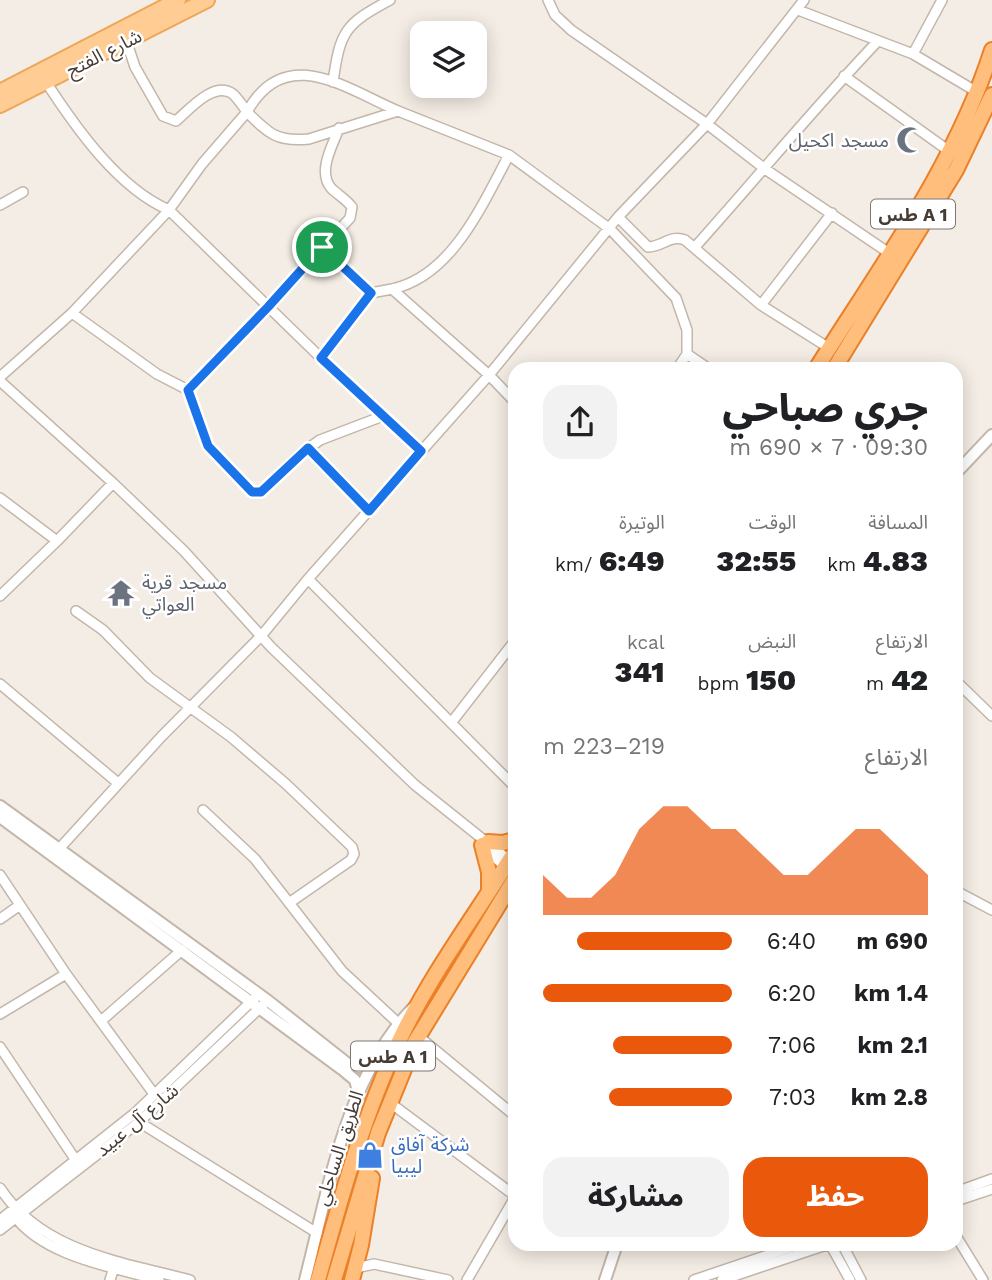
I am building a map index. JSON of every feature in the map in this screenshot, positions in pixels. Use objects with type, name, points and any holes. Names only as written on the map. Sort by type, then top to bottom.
[{"type":"highway","name":"طس A 1","points":[[820,362],[949,151],[977,92],[992,50]]},
{"type":"highway","name":"طس A 1","points":[[838,362],[956,170],[992,95]]},
{"type":"highway","points":[[489,892],[489,872],[481,840],[508,842]]},
{"type":"highway","name":"الطريق الساحلي","points":[[318,1280],[361,1134],[401,1036],[508,863]]},
{"type":"highway","name":"الطريق الساحلي","points":[[334,1280],[378,1133],[418,1036],[508,890]]},
{"type":"highway","points":[[354,1274],[366,1219],[378,1133]]},
{"type":"main road","points":[[0,92],[123,35],[178,0]]},
{"type":"main road","name":"شارع الفتح","points":[[0,105],[46,82],[123,35],[207,0]]},
{"type":"street","points":[[332,82],[342,37],[350,25],[362,15],[390,0]]},
{"type":"street","points":[[548,0],[555,15],[571,30],[708,124],[765,169],[889,253]]},
{"type":"street","points":[[59,849],[118,783],[262,635],[308,579],[489,375],[618,217],[708,124],[804,0]]},
{"type":"street","points":[[913,54],[942,0]]},
{"type":"street","points":[[798,10],[913,54],[977,92]]},
{"type":"street","points":[[123,35],[135,67],[163,116],[176,121],[212,92],[219,90],[233,95],[269,134],[286,140],[309,139],[398,111]]},
{"type":"street","points":[[695,247],[844,76],[877,42]]},
{"type":"street","points":[[508,859],[481,840],[415,785],[262,635],[184,551],[0,379],[72,313],[169,210],[202,164],[260,95],[282,77],[301,74],[332,82],[509,155],[610,229],[676,298],[687,330],[687,354],[682,362]]},
{"type":"street","points":[[844,76],[949,151]]},
{"type":"street","points":[[46,82],[107,163],[129,186],[146,200],[169,210],[421,451]]},
{"type":"street","points":[[188,390],[345,225],[352,212],[349,204],[332,188],[327,177],[328,157],[340,128]]},
{"type":"street","points":[[321,358],[371,293],[411,285],[433,268],[458,242],[509,155]]},
{"type":"street","points":[[0,205],[23,192]]},
{"type":"street","points":[[761,305],[832,213]]},
{"type":"street","points":[[618,217],[648,247],[673,237],[685,240],[761,305],[829,348]]},
{"type":"street","points":[[322,247],[371,293]]},
{"type":"street","points":[[392,289],[508,395]]},
{"type":"street","points":[[72,313],[157,374],[188,390],[208,446],[252,492],[261,492],[320,440],[383,415]]},
{"type":"street","points":[[687,354],[699,362]]},
{"type":"street","points":[[963,466],[992,435]]},
{"type":"street","points":[[308,448],[369,511]]},
{"type":"street","points":[[0,596],[113,483]]},
{"type":"street","points":[[0,498],[57,541]]},
{"type":"street","points":[[308,579],[508,780]]},
{"type":"street","points":[[76,611],[103,630],[150,678],[231,737],[286,784],[354,851],[351,860],[289,903]]},
{"type":"street","points":[[450,723],[508,650]]},
{"type":"street","points":[[0,684],[118,783]]},
{"type":"street","points":[[963,688],[992,716]]},
{"type":"street","points":[[0,806],[259,1002],[355,1080],[359,1094]]},
{"type":"street","points":[[203,810],[255,859],[341,971],[398,1023]]},
{"type":"street","points":[[0,817],[182,950],[348,1064],[359,1067],[373,1062]]},
{"type":"street","points":[[0,875],[65,974],[154,1094]]},
{"type":"street","points":[[963,895],[992,910]]},
{"type":"street","points":[[0,919],[20,905]]},
{"type":"street","points":[[101,1021],[182,950]]},
{"type":"street","points":[[0,1014],[65,974]]},
{"type":"street","points":[[305,1280],[340,1148],[359,1094],[373,1062],[398,1023],[424,996]]},
{"type":"street","name":"شارع آل عبيد","points":[[0,1230],[75,1159],[135,1113],[259,1002]]},
{"type":"street","name":"شارع آل عبيد","points":[[0,1220],[16,1213],[139,1122],[259,1002]]},
{"type":"street","points":[[418,1036],[508,1110]]},
{"type":"street","points":[[0,1047],[75,1159]]},
{"type":"street","points":[[389,1102],[508,1192]]},
{"type":"street","points":[[139,1122],[317,1233]]},
{"type":"street","points":[[963,1190],[992,1180]]},
{"type":"street","points":[[0,1188],[16,1213],[54,1246],[77,1257],[159,1280]]},
{"type":"street","points":[[963,1199],[992,1189]]},
{"type":"street","points":[[467,1280],[508,1208]]},
{"type":"street","points":[[16,1213],[82,1252],[190,1280]]},
{"type":"street","points":[[963,1247],[984,1280]]},
{"type":"street","points":[[605,1280],[615,1251]]},
{"type":"street","points":[[694,1280],[779,1251]]},
{"type":"street","points":[[722,1280],[808,1251]]},
{"type":"street","points":[[833,1251],[850,1280]]},
{"type":"street","points":[[846,1251],[861,1280]]},
{"type":"street","points":[[354,1274],[374,1264],[448,1280]]},
{"type":"street","points":[[110,1280],[114,1267]]},
{"type":"place","name":"مسجد اكحيل","points":[[910,140]]},
{"type":"place","name":"مسجد قرية العواتي","points":[[121,593]]},
{"type":"place","name":"شركة آفاق ليبيا","points":[[370,1155]]},
{"type":"route","points":[[322,247],[371,293],[321,358],[421,451],[369,511],[308,448],[261,492],[252,492],[208,446],[188,390],[322,247]]}]
